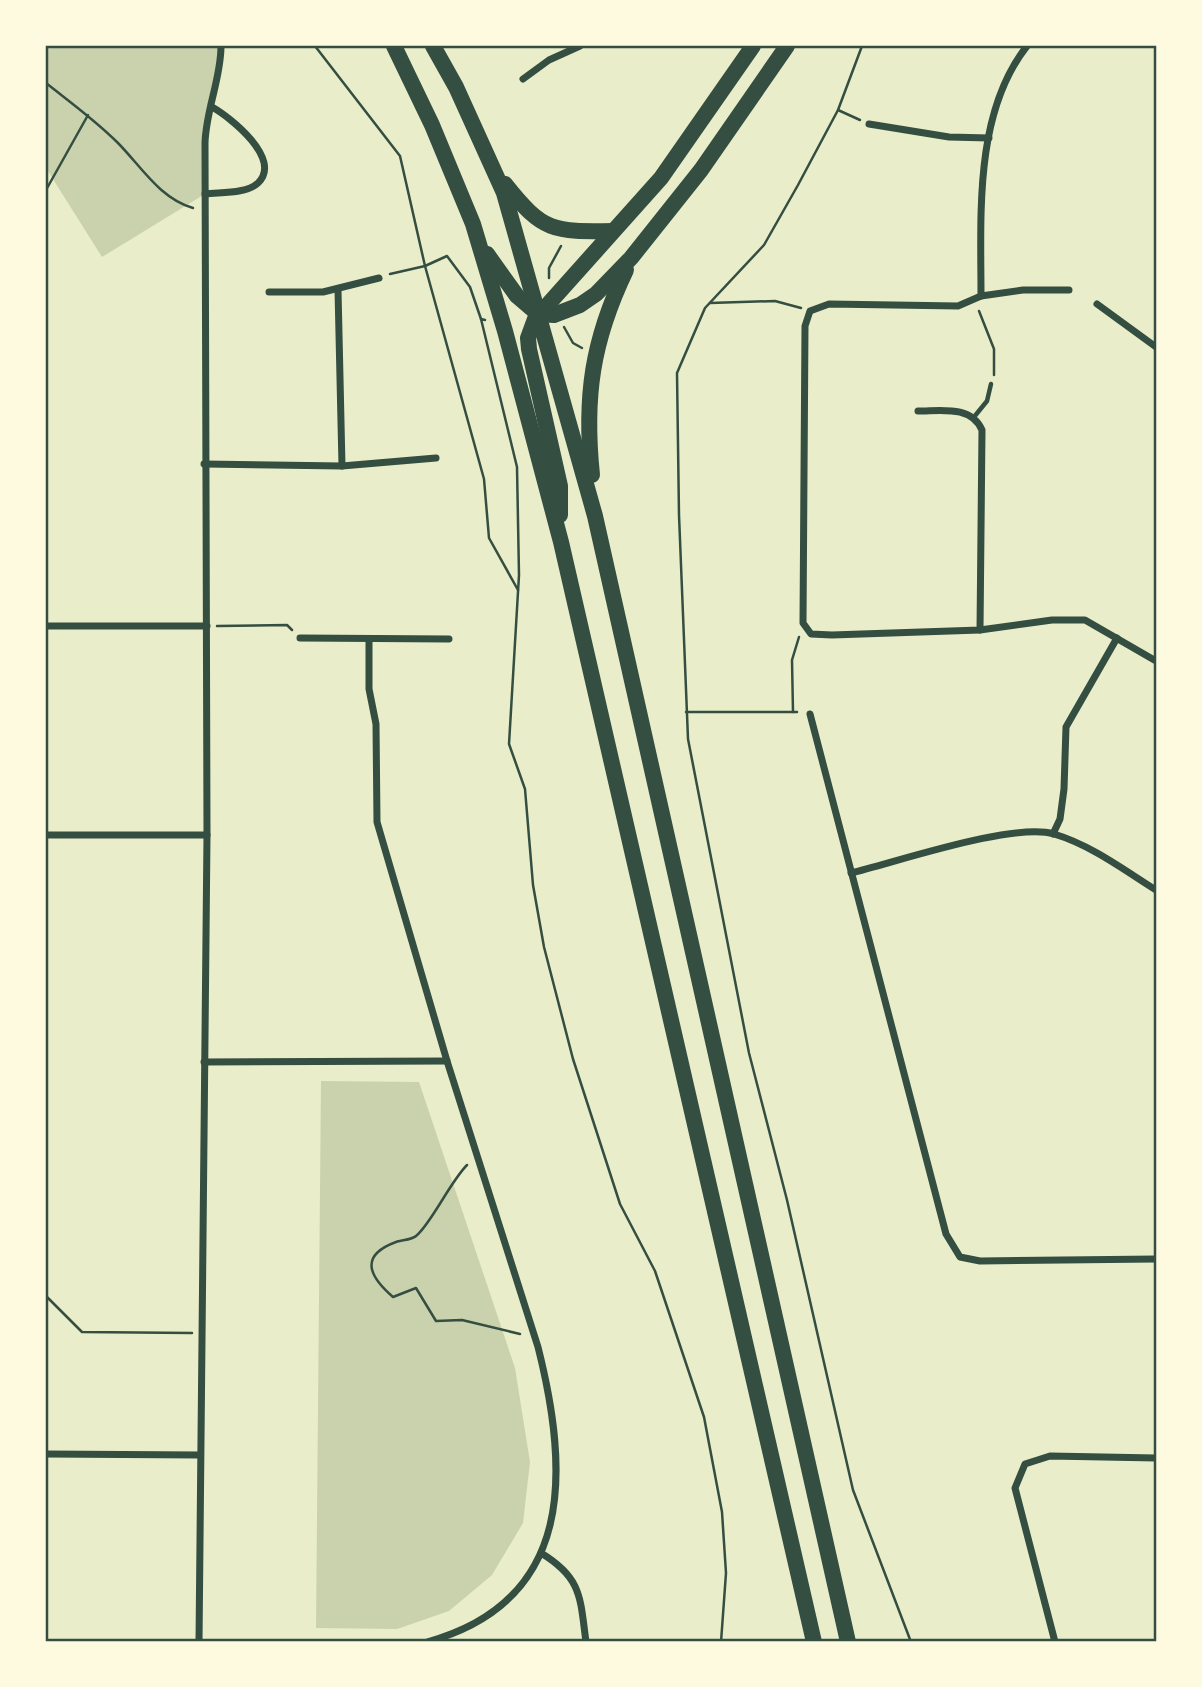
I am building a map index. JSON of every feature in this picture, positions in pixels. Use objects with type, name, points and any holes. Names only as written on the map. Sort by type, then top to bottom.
[{"type":"main road","points":[[394,46],[437,137],[478,241],[561,542],[814,1642]]},
{"type":"main road","points":[[433,46],[496,172],[595,516],[848,1642]]},
{"type":"main road","points":[[561,542],[560,485],[528,338],[538,314],[687,143],[753,46]]},
{"type":"main road","points":[[478,241],[517,296],[538,314],[554,315],[580,305],[596,294],[631,258],[701,170],[787,46]]},
{"type":"main road","points":[[496,172],[526,210],[547,225],[577,232],[613,231]]},
{"type":"main road","points":[[595,516],[587,428],[588,394],[600,332],[631,258]]},
{"type":"street","points":[[200,1642],[207,835],[205,128],[221,66],[221,46]]},
{"type":"street","points":[[523,79],[549,60],[580,46]]},
{"type":"street","points":[[981,296],[981,215],[989,138],[1001,93],[1013,63],[1027,46]]},
{"type":"street","points":[[205,194],[252,187],[264,174],[264,165],[257,147],[232,118],[212,107]]},
{"type":"street","points":[[869,124],[949,137],[989,138]]},
{"type":"street","points":[[269,292],[310,294],[338,290],[379,278]]},
{"type":"street","points":[[338,290],[342,467]]},
{"type":"street","points":[[1069,290],[1023,290],[981,296],[958,306],[829,304],[810,311],[805,326],[803,623],[811,634],[832,635],[980,630],[1052,621],[1085,620],[1157,661]]},
{"type":"street","points":[[1097,304],[1157,347]]},
{"type":"street","points":[[918,411],[959,411],[974,417],[982,430],[980,630]]},
{"type":"street","points":[[204,464],[342,467],[436,458]]},
{"type":"street","points":[[46,626],[206,626]]},
{"type":"street","points":[[300,638],[449,639]]},
{"type":"street","points":[[1053,834],[1060,819],[1064,789],[1066,727],[1117,638]]},
{"type":"street","points":[[369,639],[369,689],[376,724],[377,822],[447,1061],[535,1340],[549,1391],[558,1464],[557,1498],[541,1553],[526,1576],[486,1616],[426,1642]]},
{"type":"street","points":[[810,714],[946,1234],[960,1257],[980,1261],[1157,1259]]},
{"type":"street","points":[[851,873],[1018,831],[1053,834],[1114,863],[1157,890]]},
{"type":"street","points":[[46,835],[207,835]]},
{"type":"street","points":[[204,1062],[447,1061]]},
{"type":"street","points":[[46,1454],[200,1455]]},
{"type":"street","points":[[1055,1642],[1015,1488],[1025,1464],[1050,1456],[1157,1458]]},
{"type":"street","points":[[541,1553],[565,1570],[577,1585],[586,1642]]},
{"type":"lane","points":[[974,417],[987,401],[991,384]]},
{"type":"path","points":[[314,46],[400,156],[425,265],[484,479],[489,538],[518,590]]},
{"type":"path","points":[[862,46],[838,110],[764,245],[705,308],[677,373],[686,712],[704,832],[749,1053],[787,1200],[853,1490],[911,1642]]},
{"type":"path","points":[[46,83],[88,115],[165,194],[175,202],[205,211]]},
{"type":"path","points":[[838,110],[869,124]]},
{"type":"path","points":[[46,190],[88,115]]},
{"type":"path","points":[[550,281],[549,268],[562,243]]},
{"type":"path","points":[[379,278],[447,256],[470,287],[481,319],[517,467],[518,590],[509,744],[525,789],[533,885],[544,947],[573,1059],[620,1204],[655,1271],[704,1417],[722,1512],[726,1573],[721,1642]]},
{"type":"path","points":[[710,303],[775,301],[810,311]]},
{"type":"path","points":[[977,308],[994,349],[994,375]]},
{"type":"path","points":[[481,319],[503,324]]},
{"type":"path","points":[[562,322],[573,343],[588,349]]},
{"type":"path","points":[[793,712],[792,660],[803,623]]},
{"type":"path","points":[[206,626],[288,625],[300,638]]},
{"type":"path","points":[[686,712],[810,714]]},
{"type":"path","points":[[477,1155],[458,1174],[416,1237],[384,1247],[372,1257],[370,1269],[376,1282],[393,1297],[416,1288],[436,1321],[485,1324],[535,1340]]},
{"type":"path","points":[[46,1296],[82,1332],[201,1333]]},
{"type":"green space","points":[[46,46],[221,46],[208,119],[205,194],[102,257],[46,168]]},
{"type":"green space","points":[[321,1081],[419,1082],[515,1368],[530,1462],[523,1523],[492,1575],[449,1611],[397,1629],[316,1628]]}]
